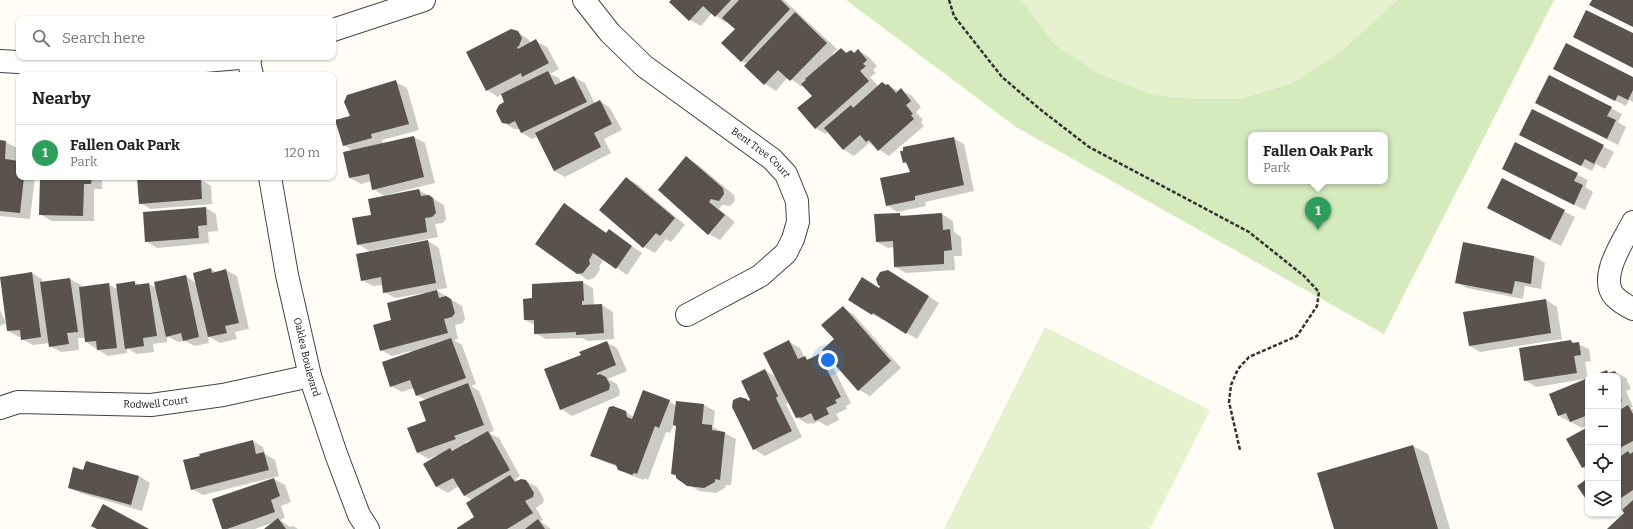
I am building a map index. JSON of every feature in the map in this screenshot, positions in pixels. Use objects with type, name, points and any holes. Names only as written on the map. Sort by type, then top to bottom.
[{"type":"street","points":[[336,29],[424,0]]},
{"type":"street","name":"Bent Tree Court","points":[[584,0],[610,33],[644,66],[772,159],[786,174],[797,201],[798,222],[793,239],[786,253],[760,276],[687,315]]},
{"type":"street","points":[[0,61],[88,66],[250,63]]},
{"type":"street","name":"Oaklea Boulevard","points":[[271,180],[287,275],[310,376],[356,508],[368,529]]},
{"type":"street","points":[[1633,222],[1611,265],[1609,283],[1614,296],[1633,309]]},
{"type":"street","name":"Rodwell Court","points":[[0,408],[18,402],[151,405],[223,395],[310,376]]},
{"type":"path","points":[[949,0],[954,16],[1002,78],[1041,110],[1089,147],[1249,232],[1304,276],[1319,292],[1317,306],[1297,336],[1249,357],[1238,369],[1231,385],[1229,402],[1240,450]]},
{"type":"green space","points":[[846,0],[1554,0],[1384,334],[1016,127]]},
{"type":"green space","points":[[1021,0],[1398,0],[1338,54],[1291,84],[1240,99],[1196,99],[1153,95],[1098,73],[1055,45]]},
{"type":"green space","points":[[1045,327],[1210,410],[1150,529],[944,529]]},
{"type":"building","points":[[671,0],[731,0],[715,17],[703,6],[689,21],[669,2]]},
{"type":"building","points":[[739,0],[781,0],[790,9],[741,62],[721,43],[735,29],[722,18]]},
{"type":"building","points":[[1592,0],[1633,0],[1633,27],[1589,5]]},
{"type":"building","points":[[1586,10],[1633,33],[1633,68],[1573,37]]},
{"type":"building","points":[[795,12],[827,43],[790,81],[778,70],[764,85],[744,66]]},
{"type":"building","points":[[511,29],[518,31],[522,38],[519,46],[517,47],[518,49],[536,39],[549,63],[522,77],[521,73],[486,91],[466,52]]},
{"type":"building","points":[[1566,43],[1633,77],[1633,90],[1628,100],[1618,95],[1615,101],[1553,69]]},
{"type":"building","points":[[841,48],[846,53],[851,50],[854,53],[858,49],[867,60],[863,64],[866,66],[860,71],[869,81],[815,129],[797,108],[812,96],[801,84]]},
{"type":"building","points":[[548,71],[555,85],[574,76],[587,102],[521,133],[515,121],[509,124],[502,123],[496,111],[499,105],[504,102],[501,94]]},
{"type":"building","points":[[1549,75],[1612,107],[1607,116],[1616,120],[1607,139],[1535,103]]},
{"type":"building","points":[[396,80],[409,124],[371,134],[372,138],[343,146],[336,120],[350,116],[344,102],[347,95]]},
{"type":"building","points":[[882,82],[886,85],[888,84],[896,93],[901,88],[911,101],[906,105],[913,114],[911,115],[914,119],[878,151],[869,140],[866,142],[860,135],[843,150],[824,128],[851,105],[853,108]]},
{"type":"building","points":[[600,100],[612,124],[594,133],[601,147],[554,171],[535,133]]},
{"type":"building","points":[[1532,109],[1604,145],[1594,164],[1585,159],[1581,166],[1519,135]]},
{"type":"building","points":[[414,136],[424,177],[372,190],[369,174],[349,178],[343,152]]},
{"type":"building","points":[[954,137],[964,185],[915,196],[915,200],[886,206],[880,178],[910,172],[906,162],[903,163],[900,151],[903,151],[903,147]]},
{"type":"building","points":[[0,140],[6,141],[5,159],[16,161],[16,180],[24,180],[20,213],[0,211]]},
{"type":"building","points":[[1515,142],[1578,173],[1574,181],[1583,185],[1574,205],[1502,169]]},
{"type":"building","points":[[686,156],[723,188],[724,194],[719,201],[711,199],[709,202],[725,215],[708,235],[658,190]]},
{"type":"building","points":[[626,177],[675,218],[660,236],[656,233],[643,248],[599,210]]},
{"type":"building","points":[[1502,178],[1565,210],[1550,240],[1487,208]]},
{"type":"building","points":[[40,180],[92,180],[91,184],[84,184],[83,216],[39,215]]},
{"type":"building","points":[[137,180],[201,180],[202,199],[139,204]]},
{"type":"building","points":[[419,189],[421,196],[429,195],[433,198],[436,213],[432,217],[425,218],[427,232],[357,245],[352,218],[371,215],[368,199]]},
{"type":"building","points":[[564,203],[606,233],[609,229],[632,246],[616,269],[593,253],[589,260],[590,264],[583,273],[577,274],[535,244]]},
{"type":"building","points":[[206,207],[207,225],[198,226],[199,238],[145,242],[143,212]]},
{"type":"building","points":[[900,213],[900,216],[942,213],[943,230],[950,229],[952,250],[944,251],[944,264],[894,267],[893,241],[876,242],[874,214]]},
{"type":"building","points":[[428,240],[436,283],[383,293],[381,277],[361,281],[356,254]]},
{"type":"building","points":[[1463,242],[1534,256],[1531,284],[1515,281],[1512,294],[1455,283]]},
{"type":"building","points":[[211,268],[212,273],[226,269],[239,323],[225,326],[227,333],[208,337],[193,273]]},
{"type":"building","points":[[888,270],[929,296],[906,334],[873,313],[872,315],[848,300],[862,277],[879,288],[880,286],[878,285],[876,279],[880,272]]},
{"type":"building","points":[[32,272],[41,337],[21,340],[20,330],[7,331],[0,277]]},
{"type":"building","points":[[186,275],[199,337],[183,341],[181,333],[166,337],[154,282]]},
{"type":"building","points":[[70,278],[78,332],[67,333],[69,344],[49,347],[40,282]]},
{"type":"building","points":[[135,281],[135,285],[149,283],[157,336],[143,338],[144,346],[125,349],[116,284]]},
{"type":"building","points":[[583,281],[584,301],[582,301],[582,305],[602,304],[604,333],[576,335],[576,332],[534,334],[534,320],[524,320],[523,299],[532,298],[532,284]]},
{"type":"building","points":[[109,283],[117,348],[97,350],[96,341],[85,342],[79,287]]},
{"type":"building","points":[[437,290],[439,298],[446,296],[451,299],[455,313],[452,317],[444,319],[448,333],[380,351],[373,325],[391,320],[387,303]]},
{"type":"building","points":[[1546,299],[1551,333],[1469,346],[1463,312]]},
{"type":"building","points":[[843,306],[891,361],[858,391],[822,350],[834,339],[821,325]]},
{"type":"building","points":[[451,338],[466,378],[416,396],[410,380],[390,387],[382,362]]},
{"type":"building","points":[[789,340],[798,359],[805,356],[807,360],[819,354],[841,397],[835,400],[837,403],[826,408],[829,414],[815,421],[811,413],[801,418],[796,418],[763,353]]},
{"type":"building","points":[[1571,340],[1572,343],[1579,342],[1581,355],[1574,356],[1577,373],[1524,381],[1519,348]]},
{"type":"building","points":[[607,341],[616,365],[597,373],[597,375],[600,374],[606,377],[610,385],[609,390],[560,410],[544,369],[581,355],[579,352]]},
{"type":"building","points":[[765,369],[778,396],[776,398],[792,431],[753,450],[732,407],[733,400],[740,397],[747,399],[748,401],[750,400],[741,381]]},
{"type":"building","points":[[1607,370],[1608,373],[1600,373]]},
{"type":"building","points":[[1585,379],[1585,416],[1570,422],[1566,413],[1558,416],[1549,394]]},
{"type":"building","points":[[468,383],[484,425],[454,436],[456,439],[417,453],[407,428],[426,421],[419,402]]},
{"type":"building","points":[[643,390],[670,400],[659,428],[655,426],[637,474],[634,473],[632,475],[618,470],[616,465],[590,456],[609,407],[613,406],[626,411],[627,417],[632,419]]},
{"type":"building","points":[[676,401],[704,404],[702,424],[712,425],[712,430],[725,432],[720,480],[715,479],[715,482],[704,488],[687,486],[676,478],[676,475],[671,474],[676,426],[673,425]]},
{"type":"building","points":[[1628,405],[1633,414],[1633,441],[1621,447],[1621,445],[1621,409]]},
{"type":"building","points":[[1585,429],[1585,466],[1582,468],[1566,439]]},
{"type":"building","points":[[488,431],[510,470],[464,496],[453,478],[436,487],[423,464],[450,448],[452,451]]},
{"type":"building","points":[[253,440],[256,454],[264,452],[269,470],[191,490],[183,460],[200,456],[199,454]]},
{"type":"building","points":[[1413,445],[1438,529],[1334,529],[1317,473]]},
{"type":"building","points":[[1628,451],[1630,454],[1633,452],[1633,490],[1621,498],[1621,481],[1621,456]]},
{"type":"building","points":[[86,461],[139,476],[131,505],[68,488],[73,467],[83,470]]},
{"type":"building","points":[[510,475],[515,482],[521,479],[526,480],[534,493],[533,497],[525,501],[533,513],[507,529],[457,529],[474,517],[466,503]]},
{"type":"building","points":[[274,478],[280,496],[271,500],[275,512],[227,529],[222,529],[212,499]]},
{"type":"building","points":[[1585,480],[1585,498],[1577,486]]},
{"type":"building","points":[[1633,500],[1633,529],[1607,529],[1621,517],[1624,513],[1622,510]]},
{"type":"building","points":[[103,504],[149,529],[97,529],[91,526]]},
{"type":"building","points":[[278,518],[286,529],[264,529]]},
{"type":"building","points":[[538,519],[545,529],[525,529]]},
{"type":"place","name":"Fallen Oak Park","points":[[1318,230]]}]
